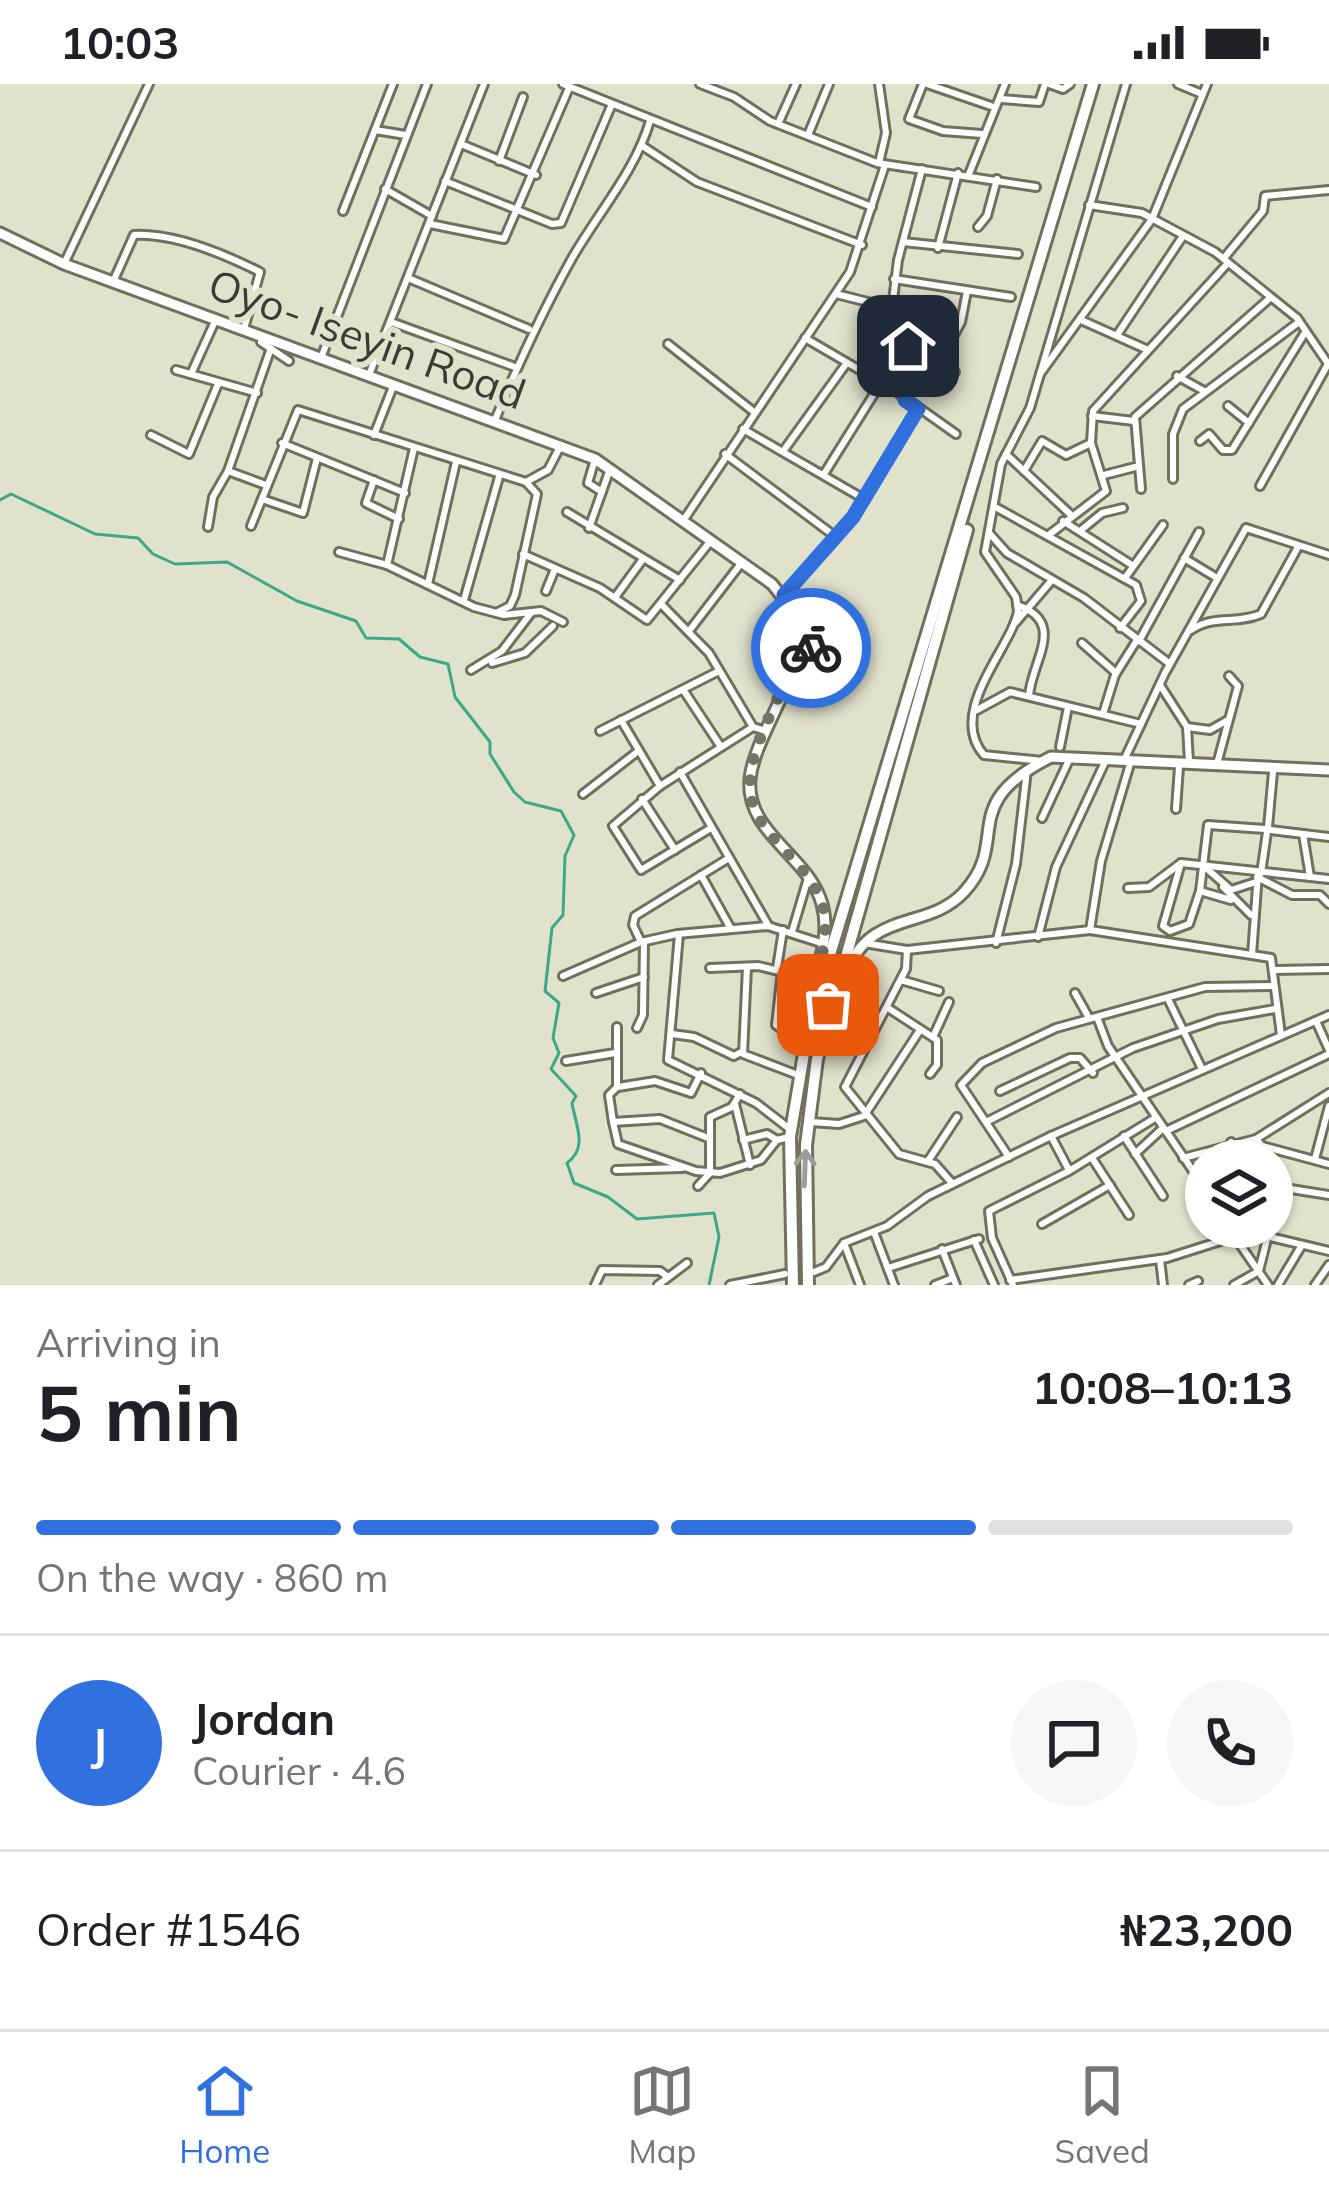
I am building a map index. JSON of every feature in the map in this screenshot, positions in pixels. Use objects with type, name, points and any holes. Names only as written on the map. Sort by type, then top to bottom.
[{"type":"highway","points":[[789,1280],[791,1133],[799,1076],[1096,84]]},
{"type":"highway","points":[[808,1285],[803,1214],[822,1005]]},
{"type":"main road","name":"Oyo- Iseyin Road","points":[[0,233],[64,264],[611,467],[784,595],[819,643],[794,656]]},
{"type":"main road","name":"Oyo- Iseyin Road","points":[[698,532],[791,612],[794,656],[752,766],[752,801],[766,829],[817,888],[825,916],[822,1005]]},
{"type":"main road","points":[[822,1005],[864,944],[889,925],[943,907],[964,892],[976,873],[997,798],[1027,769],[1043,761],[1065,755],[1329,772]]},
{"type":"main road","points":[[1043,761],[1128,761]]},
{"type":"main road","points":[[1185,765],[1329,772]]},
{"type":"street","points":[[64,264],[148,84]]},
{"type":"street","points":[[343,211],[393,84]]},
{"type":"street","points":[[321,358],[427,84]]},
{"type":"street","points":[[369,375],[484,86],[473,84]]},
{"type":"street","points":[[700,84],[778,124],[880,166],[969,174],[1036,187]]},
{"type":"street","points":[[778,124],[796,84]]},
{"type":"street","points":[[808,135],[829,84]]},
{"type":"street","points":[[683,521],[836,294],[859,248],[886,134],[879,84]]},
{"type":"street","points":[[982,134],[944,131],[909,119],[925,84],[992,106]]},
{"type":"street","points":[[969,174],[992,106],[1001,99],[1005,84]]},
{"type":"street","points":[[1001,99],[1039,102],[1047,84],[1063,88],[1070,84]]},
{"type":"street","points":[[1029,696],[1046,647],[1043,626],[1030,610],[1017,605],[986,557],[1006,454],[1022,428],[1040,374],[1126,84]]},
{"type":"street","points":[[1178,84],[1203,94]]},
{"type":"street","points":[[1040,374],[1151,219],[1207,84]]},
{"type":"street","points":[[385,189],[431,220],[501,241],[536,175],[566,86],[870,210]]},
{"type":"street","points":[[499,161],[523,97]]},
{"type":"street","points":[[446,181],[561,223],[612,104]]},
{"type":"street","points":[[494,420],[529,329],[552,303],[594,221],[644,147],[650,121]]},
{"type":"street","points":[[375,130],[406,135]]},
{"type":"street","points":[[461,144],[536,175]]},
{"type":"street","points":[[644,147],[692,180],[859,248]]},
{"type":"street","points":[[836,294],[890,310],[922,169]]},
{"type":"street","points":[[938,248],[958,173]]},
{"type":"street","points":[[978,226],[987,216],[997,179]]},
{"type":"street","points":[[1050,534],[1066,517],[1106,491],[1091,443],[1092,416],[1226,260],[1263,211],[1264,196],[1329,190]]},
{"type":"street","points":[[1089,205],[1128,208],[1226,260],[1299,322],[1328,364],[1260,486]]},
{"type":"street","points":[[113,282],[134,235],[155,235],[213,253],[260,272],[244,329]]},
{"type":"street","points":[[1117,335],[1183,236]]},
{"type":"street","points":[[903,242],[1018,254]]},
{"type":"street","points":[[408,278],[529,329]]},
{"type":"street","points":[[894,279],[1012,297]]},
{"type":"street","points":[[905,400],[962,322],[967,291]]},
{"type":"street","points":[[1141,489],[1134,422],[1177,376],[1270,298]]},
{"type":"street","points":[[191,374],[216,319]]},
{"type":"street","points":[[1081,320],[1148,350]]},
{"type":"street","points":[[391,322],[515,367]]},
{"type":"street","points":[[1173,479],[1176,420],[1204,391],[1230,378],[1299,322]]},
{"type":"street","points":[[1200,441],[1209,434],[1229,451],[1304,334]]},
{"type":"street","points":[[805,338],[956,434]]},
{"type":"street","points":[[261,342],[289,361]]},
{"type":"street","points":[[895,343],[955,372]]},
{"type":"street","points":[[668,344],[754,412]]},
{"type":"street","points":[[208,526],[213,497],[228,471],[271,348]]},
{"type":"street","points":[[784,450],[845,364]]},
{"type":"street","points":[[176,370],[256,393]]},
{"type":"street","points":[[1177,376],[1204,391]]},
{"type":"street","points":[[151,436],[189,454],[218,384]]},
{"type":"street","points":[[374,435],[394,384]]},
{"type":"street","points":[[824,474],[880,385]]},
{"type":"street","points":[[1228,406],[1249,423]]},
{"type":"street","points":[[784,595],[863,500],[918,409]]},
{"type":"street","points":[[251,526],[298,410],[526,482],[537,494],[510,606],[498,612]]},
{"type":"street","points":[[1092,416],[1134,422]]},
{"type":"street","points":[[743,429],[863,500]]},
{"type":"street","points":[[1024,471],[1042,441],[1066,455],[1091,443]]},
{"type":"street","points":[[282,443],[405,493]]},
{"type":"street","points":[[526,482],[548,470],[561,445]]},
{"type":"street","points":[[387,565],[414,448]]},
{"type":"street","points":[[724,454],[836,537]]},
{"type":"street","points":[[1006,454],[1080,531],[1132,565]]},
{"type":"street","points":[[262,500],[303,513],[317,458]]},
{"type":"street","points":[[595,459],[588,483],[602,492]]},
{"type":"street","points":[[428,584],[456,462]]},
{"type":"street","points":[[1104,475],[1136,466]]},
{"type":"street","points":[[589,528],[611,467]]},
{"type":"street","points":[[228,471],[266,485]]},
{"type":"street","points":[[464,600],[500,477]]},
{"type":"street","points":[[374,480],[366,503],[399,519]]},
{"type":"street","points":[[996,507],[1050,534],[1094,566],[1125,578],[1142,593],[1120,628]]},
{"type":"street","points":[[1080,531],[1102,514],[1123,508]]},
{"type":"street","points":[[567,512],[680,580]]},
{"type":"street","points":[[1125,578],[1163,525]]},
{"type":"street","points":[[1090,930],[1100,861],[1141,724],[1247,527],[1329,555]]},
{"type":"street","points":[[1103,714],[1116,673],[1199,532]]},
{"type":"street","points":[[990,535],[1007,553],[1170,664]]},
{"type":"street","points":[[523,554],[616,596],[647,620],[709,543]]},
{"type":"street","points":[[1188,632],[1211,617],[1245,619],[1261,614],[1298,547]]},
{"type":"street","points":[[339,552],[387,565],[498,612],[541,611],[563,622]]},
{"type":"street","points":[[1184,558],[1217,578]]},
{"type":"street","points":[[616,596],[644,559]]},
{"type":"street","points":[[689,631],[739,566]]},
{"type":"street","points":[[546,591],[555,569]]},
{"type":"street","points":[[1043,761],[981,752],[976,710],[992,655],[1052,580]]},
{"type":"street","points":[[662,605],[709,652],[753,727],[766,731]]},
{"type":"street","points":[[1016,622],[1017,605]]},
{"type":"street","points":[[483,667],[518,635],[531,614]]},
{"type":"street","points":[[470,670],[525,653],[553,626]]},
{"type":"street","points":[[1082,643],[1116,673]]},
{"type":"street","points":[[600,730],[719,671]]},
{"type":"street","points":[[1217,764],[1238,686],[1229,676]]},
{"type":"street","points":[[1160,685],[1187,727],[1176,809]]},
{"type":"street","points":[[684,691],[721,747]]},
{"type":"street","points":[[976,710],[1001,693],[1141,724]]},
{"type":"street","points":[[1060,747],[1068,707]]},
{"type":"street","points":[[621,720],[660,786]]},
{"type":"street","points":[[1187,727],[1198,730],[1228,720]]},
{"type":"street","points":[[712,828],[639,869],[613,826],[660,786],[753,727]]},
{"type":"street","points":[[1185,765],[1198,730]]},
{"type":"street","points":[[583,794],[638,750]]},
{"type":"street","points":[[1042,818],[1069,760]]},
{"type":"street","points":[[1039,937],[1057,867],[1106,762]]},
{"type":"street","points":[[997,943],[1016,864],[1027,769]]},
{"type":"street","points":[[680,772],[768,926]]},
{"type":"street","points":[[1252,955],[1250,915],[1274,772]]},
{"type":"street","points":[[642,800],[675,850]]},
{"type":"street","points":[[1181,863],[1163,929],[1189,924],[1200,891],[1208,824],[1329,837]]},
{"type":"street","points":[[1303,833],[1310,878]]},
{"type":"street","points":[[637,1028],[645,977],[635,916],[729,858]]},
{"type":"street","points":[[1129,888],[1149,887],[1181,863],[1258,876],[1329,879]]},
{"type":"street","points":[[1203,866],[1250,915]]},
{"type":"street","points":[[700,875],[731,931]]},
{"type":"street","points":[[1221,884],[1242,890],[1258,876]]},
{"type":"street","points":[[1258,876],[1292,895],[1320,895],[1329,904]]},
{"type":"street","points":[[791,1036],[776,1025],[779,969],[808,877]]},
{"type":"street","points":[[1200,891],[1232,901]]},
{"type":"street","points":[[563,976],[642,942],[680,934],[768,926],[825,945]]},
{"type":"street","points":[[864,944],[907,950],[997,943],[1070,928],[1271,958],[1281,1035]]},
{"type":"street","points":[[680,934],[668,1060],[700,1073],[740,1094],[791,1133],[750,1165],[710,1172],[618,1144],[609,1095],[617,1087],[655,1081],[691,1093],[700,1073]]},
{"type":"street","points":[[907,950],[901,980],[845,1085],[864,1117],[898,1154],[928,1161],[953,1184]]},
{"type":"street","points":[[743,1051],[747,967]]},
{"type":"street","points":[[710,968],[779,969],[808,978]]},
{"type":"street","points":[[1274,970],[1329,969]]},
{"type":"street","points":[[596,993],[645,977]]},
{"type":"street","points":[[901,980],[939,992]]},
{"type":"street","points":[[1009,1157],[962,1085],[973,1070],[1027,1040],[1093,1017],[1218,985],[1273,986]]},
{"type":"street","points":[[1075,993],[1184,1158]]},
{"type":"street","points":[[1168,999],[1202,1069]]},
{"type":"street","points":[[933,1037],[949,1002]]},
{"type":"street","points":[[888,1008],[939,1045],[930,1074]]},
{"type":"street","points":[[988,1121],[1093,1073],[1132,1048],[1232,1015],[1275,1009]]},
{"type":"street","points":[[814,1272],[826,1267],[844,1243],[874,1231],[953,1184],[1141,1095],[1329,1015]]},
{"type":"street","points":[[1135,1154],[1164,1129],[1329,1052],[1316,1021]]},
{"type":"street","points":[[617,1027],[617,1087]]},
{"type":"street","points":[[808,1121],[838,1124],[864,1117],[920,1030]]},
{"type":"street","points":[[672,1034],[694,1037],[734,1055],[743,1051],[799,1076]]},
{"type":"street","points":[[566,1061],[615,1053]]},
{"type":"street","points":[[1000,1091],[1074,1057],[1093,1073]]},
{"type":"street","points":[[740,1094],[735,1105],[750,1165]]},
{"type":"street","points":[[1263,1140],[1329,1094]]},
{"type":"street","points":[[698,1186],[710,1172],[708,1138],[713,1112],[735,1105]]},
{"type":"street","points":[[1315,1159],[1329,1106]]},
{"type":"street","points":[[928,1161],[957,1118]]},
{"type":"street","points":[[1155,1118],[1070,1171],[989,1211],[992,1238],[1011,1282],[1160,1259],[1188,1248]]},
{"type":"street","points":[[613,1122],[660,1119],[708,1138]]},
{"type":"street","points":[[743,1140],[767,1134],[777,1140]]},
{"type":"street","points":[[1051,1136],[1070,1171]]},
{"type":"street","points":[[1124,1136],[1163,1196]]},
{"type":"street","points":[[1293,1153],[1329,1164]]},
{"type":"street","points":[[1091,1158],[1129,1215]]},
{"type":"street","points":[[616,1170],[685,1167]]},
{"type":"street","points":[[1042,1224],[1110,1185]]},
{"type":"street","points":[[1293,1189],[1329,1195]]},
{"type":"street","points":[[874,1231],[894,1285]]},
{"type":"street","points":[[887,1268],[976,1240],[994,1285]]},
{"type":"street","points":[[1293,1242],[1329,1251]]},
{"type":"street","points":[[844,1243],[860,1285]]},
{"type":"street","points":[[1278,1285],[1302,1245]]},
{"type":"street","points":[[1243,1248],[1268,1285]]},
{"type":"street","points":[[1234,1285],[1259,1271],[1265,1248]]},
{"type":"street","points":[[935,1285],[955,1281],[941,1249]]},
{"type":"street","points":[[1160,1259],[1163,1285]]},
{"type":"street","points":[[658,1285],[687,1263]]},
{"type":"street","points":[[595,1285],[602,1270],[660,1271],[668,1277]]},
{"type":"street","points":[[1316,1285],[1328,1270]]},
{"type":"street","points":[[1067,1285],[1068,1273]]},
{"type":"street","points":[[774,1275],[776,1285]]},
{"type":"street","points":[[730,1285],[774,1275],[789,1280]]},
{"type":"street","points":[[1189,1285],[1198,1281]]},
{"type":"waterway","points":[[0,500],[11,494],[95,534],[138,538],[153,554],[175,564],[227,562],[297,601],[356,621],[366,638],[399,639],[420,657],[448,664],[455,697],[490,742],[490,754],[514,792],[525,802],[561,811],[574,835],[565,856],[563,915],[552,928],[545,991],[559,1003],[553,1038],[559,1053],[551,1069],[576,1096],[572,1103],[579,1143],[567,1163],[574,1183],[608,1197],[637,1219],[714,1213],[719,1237],[709,1285]]},
{"type":"way so far","points":[[811,648],[794,656],[756,754],[750,790],[760,821],[799,862],[821,898],[825,945],[814,993],[820,1004],[828,1005]]},
{"type":"route","points":[[811,648],[818,645],[818,639],[784,595],[853,517],[918,409],[905,400],[931,358],[908,346]]}]
